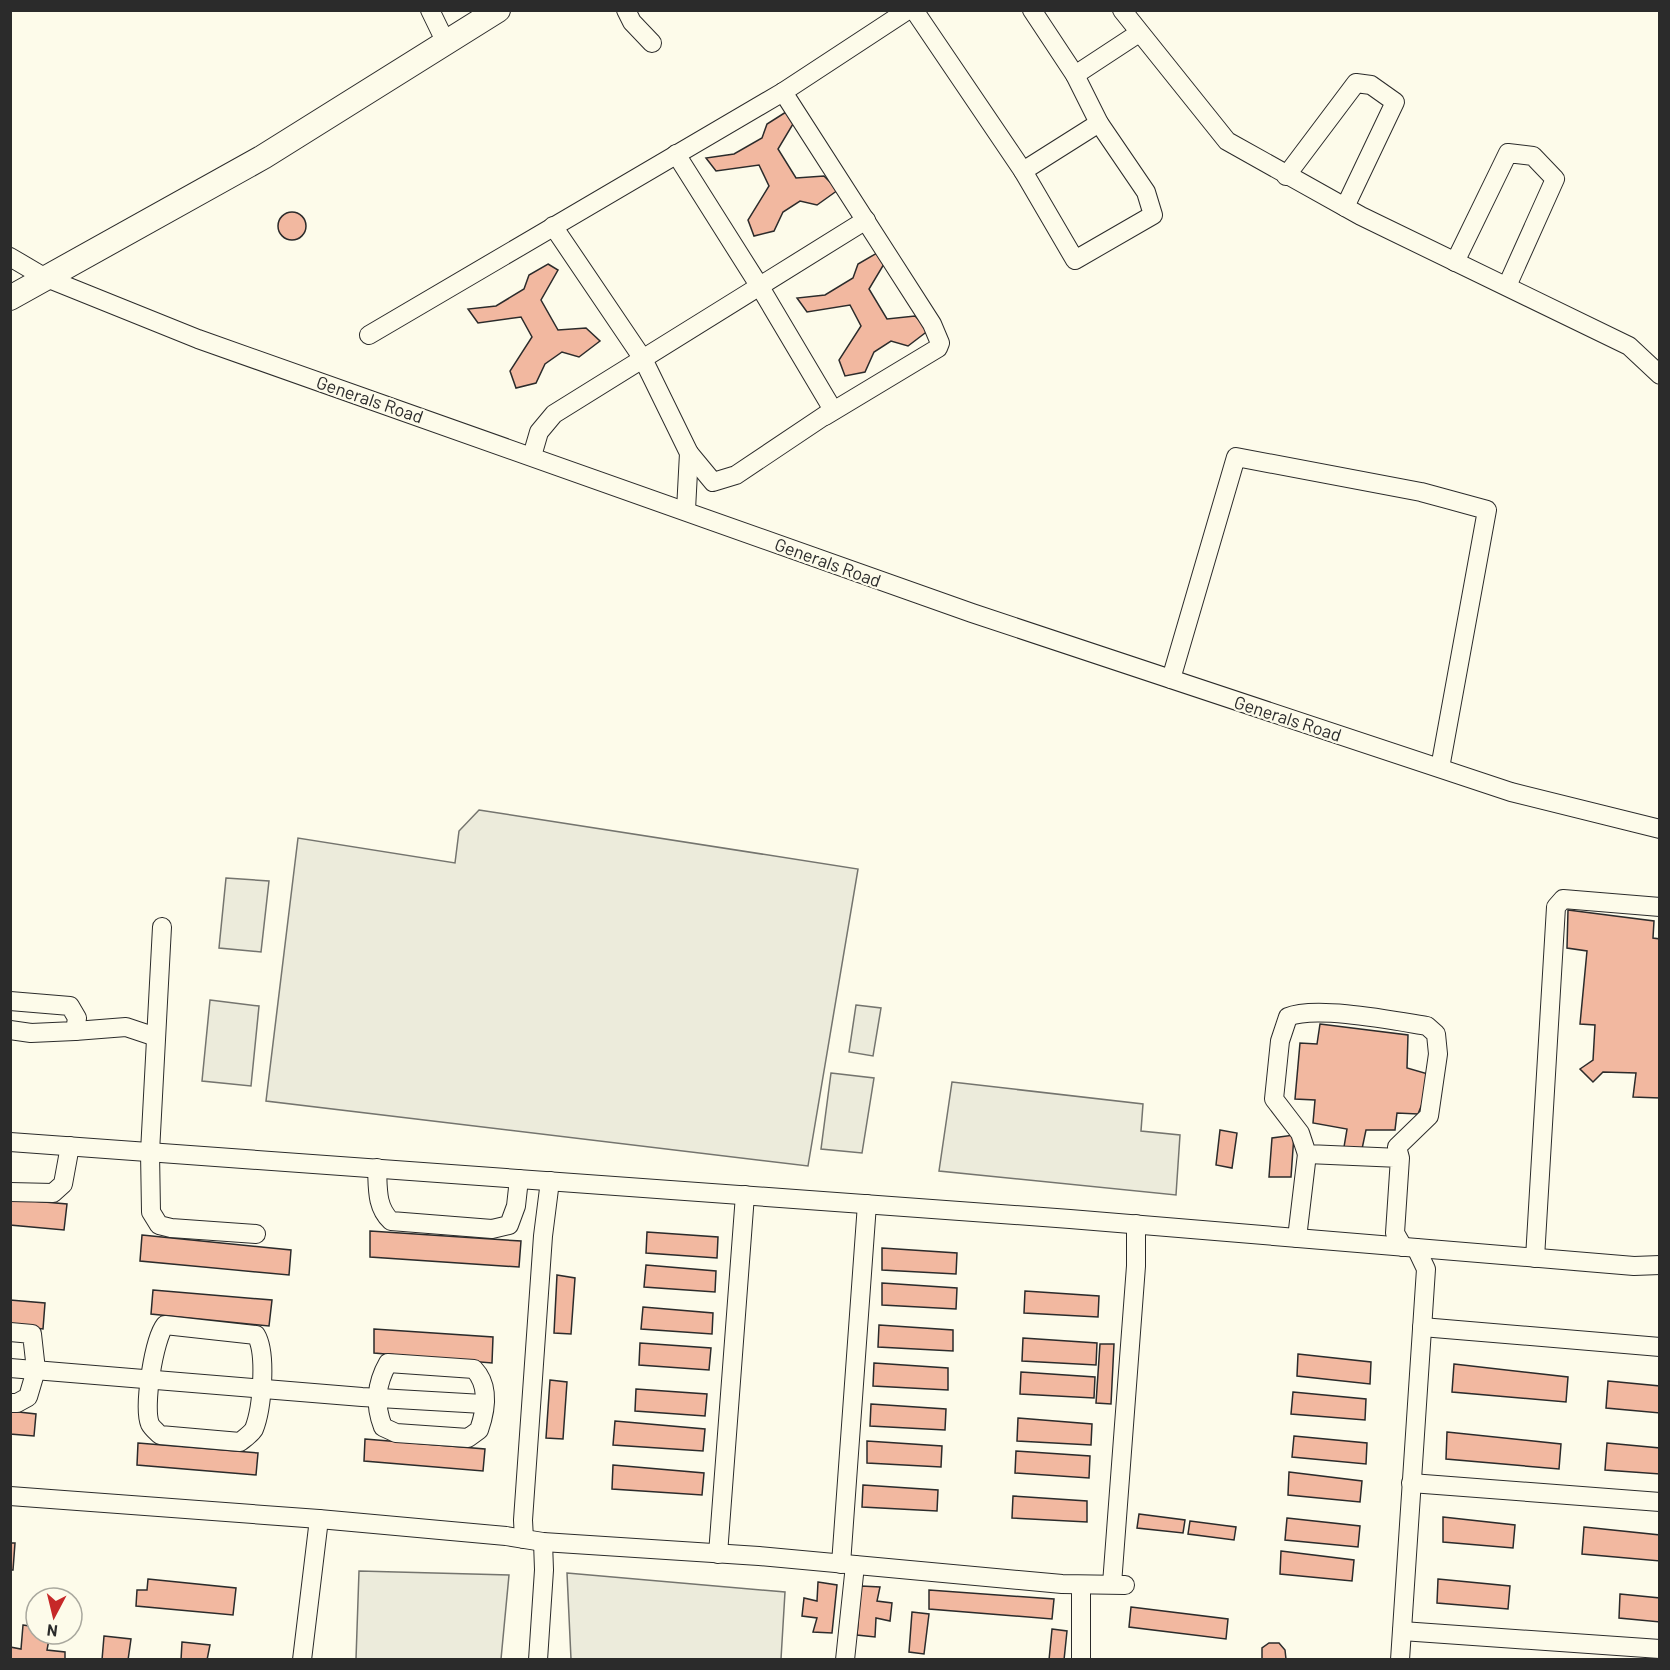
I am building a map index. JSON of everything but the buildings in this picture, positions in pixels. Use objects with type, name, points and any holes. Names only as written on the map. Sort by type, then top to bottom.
[{"type":"main road","points":[[10,298],[263,157],[498,10]]},
{"type":"street","points":[[430,10],[446,43]]},
{"type":"street","points":[[626,10],[632,22],[652,43]]},
{"type":"street","points":[[369,335],[783,92],[908,10]]},
{"type":"street","points":[[914,10],[1023,171],[1075,260],[1153,215],[1146,192],[1099,123],[1075,75],[1032,10]]},
{"type":"street","points":[[1122,10],[1227,141],[1345,207],[1629,346],[1659,375]]},
{"type":"street","points":[[1075,75],[1139,33]]},
{"type":"street","points":[[1286,176],[1356,83],[1371,85],[1395,102],[1345,207]]},
{"type":"street","points":[[553,226],[643,360],[689,453],[713,482],[735,475],[825,416],[938,348],[940,343],[932,324],[783,92]]},
{"type":"street","points":[[1023,171],[1099,123]]},
{"type":"street","points":[[1455,262],[1508,153],[1533,156],[1555,179],[1507,286]]},
{"type":"street","points":[[676,154],[760,287],[833,410],[825,416]]},
{"type":"street","points":[[532,456],[539,432],[555,414],[866,220]]},
{"type":"street","name":"Generals Road","points":[[10,257],[44,277],[198,339],[972,613],[1511,792],[1659,829]]},
{"type":"street","points":[[686,510],[689,453]]},
{"type":"street","points":[[1171,679],[1236,457],[1421,492],[1487,510],[1440,768]]},
{"type":"street","points":[[1535,1258],[1556,907],[1563,899],[1659,907]]},
{"type":"street","points":[[162,927],[150,1152],[151,1212],[159,1225],[256,1234]]},
{"type":"street","points":[[10,1001],[70,1006],[77,1018],[75,1030]]},
{"type":"street","points":[[1297,1238],[1307,1154],[1300,1133],[1274,1099],[1280,1041],[1288,1017],[1297,1013],[1341,1014],[1427,1026],[1436,1034],[1438,1054],[1429,1116],[1397,1147],[1400,1158],[1395,1233],[1410,1247],[1426,1269],[1400,1659]]},
{"type":"street","points":[[10,1030],[31,1033],[126,1027],[156,1037]]},
{"type":"street","points":[[10,1142],[1136,1224],[1634,1266],[1659,1265]]},
{"type":"street","points":[[10,1192],[53,1193],[63,1184],[70,1146]]},
{"type":"street","points":[[1307,1154],[1400,1158]]},
{"type":"street","points":[[377,1168],[378,1198],[382,1213],[391,1221],[492,1229],[509,1225],[516,1206],[519,1179]]},
{"type":"street","points":[[524,1539],[523,1520],[543,1236],[550,1181]]},
{"type":"street","points":[[718,1554],[745,1195]]},
{"type":"street","points":[[845,1659],[867,1204]]},
{"type":"street","points":[[10,1496],[319,1519],[543,1542],[848,1564],[1082,1585],[1119,1584],[1136,1266],[1136,1224]]},
{"type":"street","points":[[165,1325],[256,1335],[261,1343],[263,1361],[253,1432],[240,1442],[159,1436],[150,1423],[151,1379],[157,1334],[165,1325]]},
{"type":"street","points":[[1422,1327],[1659,1347]]},
{"type":"street","points":[[10,1332],[32,1334],[36,1370],[28,1397],[17,1403],[10,1403]]},
{"type":"street","points":[[388,1363],[474,1369],[484,1379],[479,1431],[468,1438],[396,1433],[383,1427],[377,1413],[377,1398],[381,1375],[388,1363]]},
{"type":"street","points":[[10,1368],[377,1398],[483,1404]]},
{"type":"street","points":[[1411,1483],[1659,1502]]},
{"type":"street","points":[[302,1659],[319,1519]]},
{"type":"street","points":[[538,1659],[544,1570],[543,1542]]},
{"type":"street","points":[[1081,1659],[1082,1585]]},
{"type":"street","points":[[1402,1631],[1659,1649]]},
{"type":"shaded area","points":[[479,810],[858,869],[808,1166],[266,1101],[298,838],[455,863],[459,831]]},
{"type":"shaded area","points":[[226,878],[269,881],[261,952],[219,948]]},
{"type":"shaded area","points":[[210,1000],[259,1006],[251,1086],[202,1081]]},
{"type":"shaded area","points":[[856,1005],[881,1008],[873,1056],[849,1052]]},
{"type":"shaded area","points":[[831,1073],[874,1078],[862,1153],[821,1149]]},
{"type":"shaded area","points":[[952,1082],[1143,1104],[1141,1131],[1180,1135],[1176,1195],[939,1171]]},
{"type":"shaded area","points":[[359,1571],[509,1575],[501,1659],[356,1659]]},
{"type":"shaded area","points":[[567,1573],[785,1592],[781,1659],[571,1659]]}]
